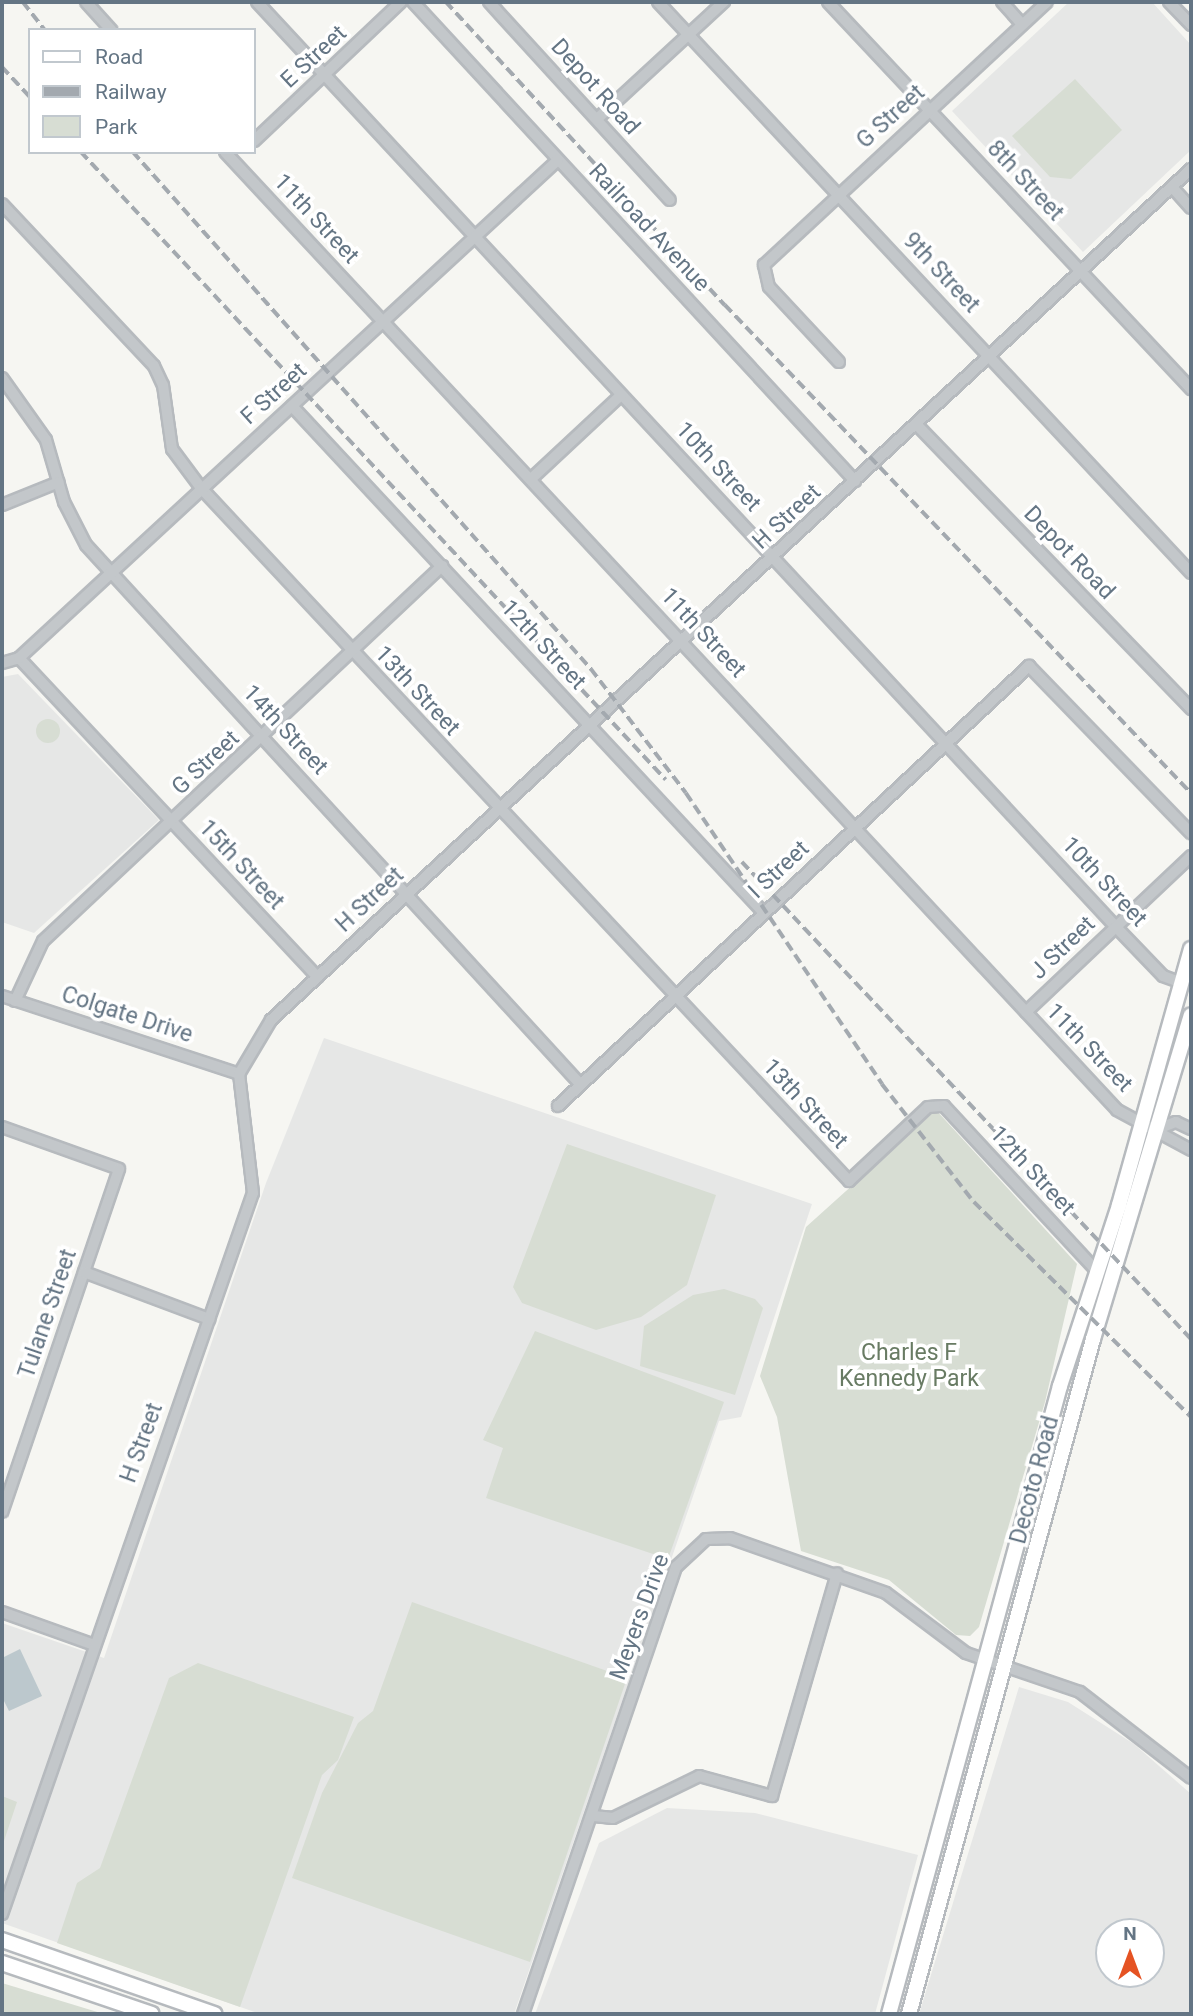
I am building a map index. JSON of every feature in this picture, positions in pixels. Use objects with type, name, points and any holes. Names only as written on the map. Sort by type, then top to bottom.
[{"type":"main road","name":"Decoto Road","points":[[889,2014],[1096,1270],[1143,1123],[1191,948]]},
{"type":"main road","name":"Decoto Road","points":[[909,2014],[1093,1339],[1160,1128],[1191,1015]]},
{"type":"main road","points":[[919,1980],[909,1964],[929,1868]]},
{"type":"main road","points":[[2,1940],[214,2014]]},
{"type":"main road","points":[[2,1963],[152,2014]]},
{"type":"main road","points":[[897,2014],[904,1987],[900,1976]]},
{"type":"street","points":[[86,2],[109,28]]},
{"type":"street","name":"10th Street","points":[[257,2],[1116,927],[1159,972],[1182,983]]},
{"type":"street","name":"E Street","points":[[256,139],[326,76],[401,2]]},
{"type":"street","name":"Railroad Avenue","points":[[413,2],[855,481]]},
{"type":"street","name":"Depot Road","points":[[489,2],[670,200]]},
{"type":"street","name":"9th Street","points":[[658,2],[1191,573]]},
{"type":"street","points":[[597,119],[724,2]]},
{"type":"street","name":"8th Street","points":[[828,2],[1191,389]]},
{"type":"street","points":[[1002,2],[1022,24]]},
{"type":"street","name":"G Street","points":[[839,362],[769,288],[764,265],[838,193],[1047,2]]},
{"type":"street","points":[[1169,2],[1191,25]]},
{"type":"street","name":"11th Street","points":[[233,155],[383,322],[1117,1110],[1160,1128],[1191,1150]]},
{"type":"street","name":"F Street","points":[[19,658],[558,160]]},
{"type":"street","name":"H Street","points":[[2,1914],[253,1193],[239,1074],[271,1020],[590,727],[680,640],[775,558],[1191,169]]},
{"type":"street","points":[[1172,187],[1191,208]]},
{"type":"street","name":"13th Street","points":[[2,204],[154,366],[163,385],[172,449],[201,488],[352,653],[849,1181],[935,1104]]},
{"type":"street","name":"14th Street","points":[[2,378],[33,413],[78,533],[110,572],[580,1084]]},
{"type":"street","points":[[531,479],[621,396]]},
{"type":"street","name":"12th Street","points":[[292,406],[764,913]]},
{"type":"street","name":"Depot Road","points":[[917,425],[1191,709]]},
{"type":"street","points":[[2,505],[59,482]]},
{"type":"street","name":"G Street","points":[[15,1001],[43,941],[264,738],[442,566]]},
{"type":"street","points":[[2,663],[19,658]]},
{"type":"street","name":"15th Street","points":[[19,658],[317,977]]},
{"type":"street","name":"I Street","points":[[558,1106],[1029,666],[1191,833]]},
{"type":"street","name":"J Street","points":[[1026,1012],[1191,856]]},
{"type":"street","name":"Colgate Drive","points":[[2,996],[239,1074]]},
{"type":"street","name":"12th Street","points":[[935,1104],[1096,1270]]},
{"type":"street","name":"11th Street","points":[[1160,1128],[1176,1122],[1191,1129]]},
{"type":"street","name":"Tulane Street","points":[[2,1127],[119,1169],[2,1512]]},
{"type":"street","points":[[85,1272],[209,1319]]},
{"type":"street","name":"Meyers Drive","points":[[523,2014],[594,1816],[676,1567],[691,1547],[730,1538],[837,1573],[886,1593],[941,1640],[986,1660],[1080,1692],[1191,1778]]},
{"type":"street","points":[[594,1816],[613,1818],[699,1776],[772,1797],[837,1573]]},
{"type":"street","points":[[2,1612],[94,1645]]},
{"type":"shaded area","points":[[1069,2],[1152,2],[1191,45],[1191,150],[1083,252],[952,111]]},
{"type":"shaded area","points":[[18,674],[159,820],[34,933],[2,922],[2,677]]},
{"type":"shaded area","points":[[324,1038],[812,1204],[741,1417],[719,1421],[514,2014],[260,2014],[2,1923],[2,1623],[104,1658],[266,1183]]},
{"type":"shaded area","points":[[20,1649],[42,1696],[9,1711],[2,1697],[2,1658]]},
{"type":"shaded area","points":[[1019,1687],[1068,1702],[1134,1744],[1191,1794],[1191,2014],[919,2014]]},
{"type":"shaded area","points":[[667,1808],[755,1813],[918,1855],[875,2014],[535,2014],[599,1843]]},
{"type":"green space","points":[[1075,79],[1122,130],[1071,179],[1050,177],[1012,136]]},
{"type":"green space","points":[[48,719],[59,726],[60,731],[53,742],[48,743],[37,736],[36,731],[43,720]]},
{"type":"green space","name":"Charles F Kennedy Park","points":[[936,1110],[1077,1264],[1045,1402],[979,1627],[970,1636],[956,1635],[889,1580],[801,1551],[777,1417],[760,1376],[806,1227]]},
{"type":"green space","points":[[567,1144],[716,1195],[687,1285],[641,1317],[596,1330],[522,1303],[513,1287]]},
{"type":"green space","points":[[724,1289],[755,1299],[763,1308],[735,1395],[640,1366],[644,1326],[693,1295]]},
{"type":"green space","points":[[535,1331],[724,1402],[668,1559],[486,1498],[503,1448],[483,1440]]},
{"type":"green space","points":[[412,1602],[627,1678],[530,1962],[292,1878],[322,1793],[358,1723],[373,1711]]},
{"type":"green space","points":[[198,1663],[354,1717],[338,1760],[322,1775],[240,2007],[57,1943],[77,1883],[100,1868],[169,1678]]},
{"type":"green space","points":[[2,1796],[17,1802],[2,1847]]},
{"type":"green space","points":[[2,1983],[104,2014],[2,2014]]},
{"type":"railway","points":[[23,2],[43,28]]},
{"type":"railway","points":[[446,2],[725,305],[1191,793]]},
{"type":"railway","points":[[2,67],[28,95]]},
{"type":"railway","points":[[83,154],[666,780]]},
{"type":"railway","points":[[135,154],[591,669],[686,793],[882,1084],[974,1202],[1191,1417]]},
{"type":"railway","points":[[742,862],[1191,1339]]}]
